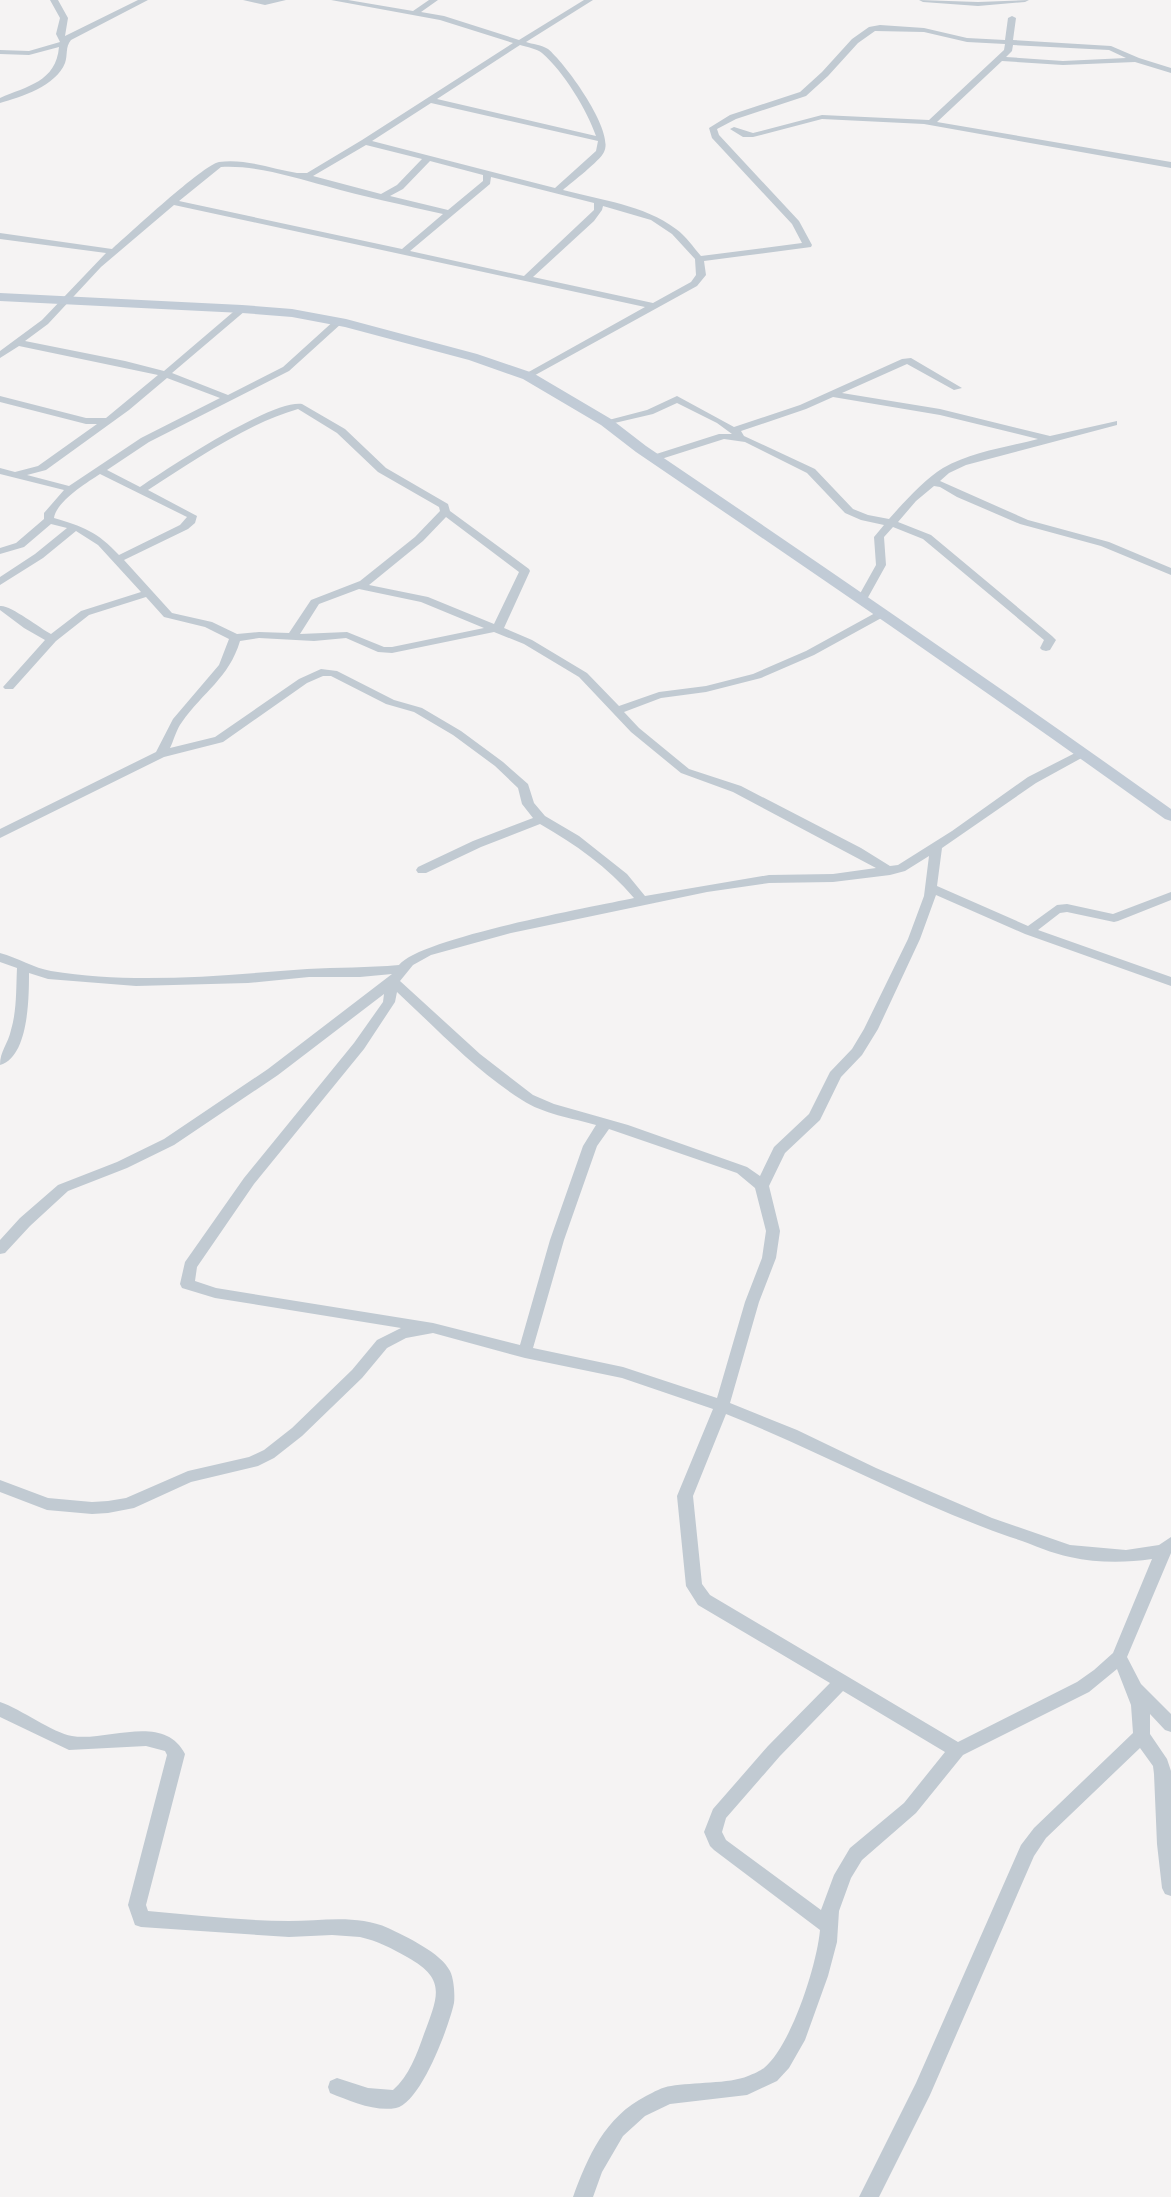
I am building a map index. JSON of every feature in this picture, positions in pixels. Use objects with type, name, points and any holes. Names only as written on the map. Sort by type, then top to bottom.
[{"type":"main road","points":[[0,297],[242,309],[339,321],[453,351],[528,376],[606,422],[654,458],[881,614],[958,664],[1171,816]]},
{"type":"street","points":[[0,101],[50,77],[61,63],[64,43],[60,34],[64,18],[54,0]]},
{"type":"street","points":[[0,52],[29,53],[64,43],[98,22],[144,0]]},
{"type":"street","points":[[247,0],[265,3],[282,0]]},
{"type":"street","points":[[335,0],[415,12],[544,50],[594,118],[602,140],[600,152],[558,190]]},
{"type":"street","points":[[415,12],[434,0]]},
{"type":"street","points":[[303,176],[321,169],[365,142],[589,0]]},
{"type":"street","points":[[923,0],[978,4],[1025,0]]},
{"type":"street","points":[[931,123],[1002,59],[1011,43],[1012,18]]},
{"type":"street","points":[[699,259],[808,245],[796,223],[716,136],[713,128],[717,124],[806,92],[855,41],[872,29],[897,27],[950,35],[966,40],[1111,48],[1136,60],[1171,71]]},
{"type":"street","points":[[1002,59],[1063,63],[1136,60]]},
{"type":"street","points":[[429,100],[602,140]]},
{"type":"street","points":[[734,129],[746,135],[753,135],[822,117],[931,123],[1171,165]]},
{"type":"street","points":[[365,142],[487,178],[505,179],[558,190],[654,218],[675,232],[699,259],[701,275],[693,284],[528,376]]},
{"type":"street","points":[[382,197],[400,186],[427,159]]},
{"type":"street","points":[[0,355],[45,322],[99,265],[171,202],[219,165],[235,164],[303,176],[449,213]]},
{"type":"street","points":[[405,251],[487,178]]},
{"type":"street","points":[[526,279],[591,219],[598,210],[599,201]]},
{"type":"street","points":[[171,202],[292,230],[405,251],[653,306]]},
{"type":"street","points":[[0,236],[115,252]]},
{"type":"street","points":[[80,247],[99,265]]},
{"type":"street","points":[[15,475],[42,468],[107,421],[167,374],[242,309]]},
{"type":"street","points":[[49,520],[48,515],[71,489],[145,440],[286,369],[339,321]]},
{"type":"street","points":[[19,343],[167,374],[196,383],[227,398]]},
{"type":"street","points":[[734,430],[803,407],[905,360],[911,361],[957,388]]},
{"type":"street","points":[[831,394],[939,412],[1050,439]]},
{"type":"street","points":[[0,399],[86,421],[107,421]]},
{"type":"street","points":[[606,422],[650,412],[677,399],[745,438],[807,468],[849,511],[865,519],[891,524],[927,537],[1048,638],[1050,640],[1046,648]]},
{"type":"street","points":[[142,490],[208,447],[280,411],[298,406],[341,431],[382,470],[444,506],[445,512],[525,571],[498,628]]},
{"type":"street","points":[[862,599],[881,565],[879,537],[912,499],[945,471],[962,463],[1114,423]]},
{"type":"street","points":[[654,458],[708,440],[728,436],[745,438]]},
{"type":"street","points":[[38,481],[42,468]]},
{"type":"street","points":[[0,471],[71,489]]},
{"type":"street","points":[[101,471],[192,516],[191,521],[178,530],[116,560]]},
{"type":"street","points":[[932,483],[944,484],[961,495],[1024,522],[1105,544],[1171,572]]},
{"type":"street","points":[[293,636],[315,602],[324,596],[360,586],[418,539],[445,512]]},
{"type":"street","points":[[49,520],[74,527],[102,543],[168,615],[208,624],[235,638],[259,635],[314,638],[346,635],[381,650],[392,650],[498,628]]},
{"type":"street","points":[[0,551],[20,545],[49,520]]},
{"type":"street","points":[[0,582],[39,556],[74,527]]},
{"type":"street","points":[[360,586],[424,599],[528,642],[583,675],[635,730],[685,771],[737,789],[857,851],[890,872]]},
{"type":"street","points":[[9,687],[52,639],[86,613],[148,593]]},
{"type":"street","points":[[4,608],[28,626],[52,639]]},
{"type":"street","points":[[617,711],[659,695],[705,689],[757,676],[810,653],[881,614]]},
{"type":"street","points":[[160,754],[166,746],[175,723],[223,671],[235,638]]},
{"type":"street","points":[[0,834],[160,754],[219,740],[303,681],[317,673],[329,671],[390,702],[418,710],[465,738],[524,787],[528,804],[541,819],[575,839],[615,871],[642,900]]},
{"type":"street","points":[[0,1249],[33,1214],[63,1188],[122,1165],[169,1142],[273,1072],[396,975],[408,962],[427,952],[510,929],[642,900],[769,879],[833,878],[890,872],[905,867],[936,848],[1032,780],[1083,753]]},
{"type":"street","points":[[422,870],[477,844],[541,819]]},
{"type":"street","points":[[762,1186],[779,1150],[815,1117],[835,1075],[857,1052],[871,1029],[914,939],[933,888],[936,848]]},
{"type":"street","points":[[933,888],[1029,931],[1171,982]]},
{"type":"street","points":[[1029,931],[1057,909],[1067,908],[1114,918],[1171,896]]},
{"type":"street","points":[[0,957],[61,977],[136,982],[248,979],[309,973],[396,975],[475,1057],[528,1098],[752,1175],[762,1186],[773,1231],[772,1248],[752,1302],[722,1406],[685,1496],[689,1551],[696,1591],[704,1600],[957,1750]]},
{"type":"street","points":[[0,1061],[12,1049],[21,1013],[23,965]]},
{"type":"street","points":[[396,975],[392,996],[385,1008],[358,1046],[249,1181],[190,1266],[187,1284],[215,1293],[433,1328],[525,1352],[623,1373],[722,1406],[792,1434],[871,1472],[986,1522],[1070,1551],[1126,1556],[1167,1547]]},
{"type":"street","points":[[525,1352],[557,1240],[590,1146],[595,1135],[606,1123]]},
{"type":"street","points":[[373,1317],[382,1344]]},
{"type":"street","points":[[0,1486],[47,1504],[108,1507],[128,1504],[188,1477],[253,1462],[270,1454],[297,1432],[357,1374],[382,1344],[403,1333],[433,1328]]},
{"type":"street","points":[[583,2197],[594,2167],[616,2130],[638,2110],[668,2095],[747,2086],[770,2075],[782,2062],[796,2040],[819,1976],[828,1942],[827,1925],[830,1911],[843,1875],[856,1854],[910,1808],[957,1750],[1083,1687],[1119,1658],[1167,1547]]},
{"type":"street","points":[[1119,1658],[1138,1690],[1171,1725]]},
{"type":"street","points":[[827,1925],[720,1845],[713,1832],[719,1814],[774,1751],[833,1693],[841,1681]]},
{"type":"street","points":[[1138,1690],[1141,1736],[1161,1764],[1163,1774],[1166,1844],[1171,1888]]},
{"type":"street","points":[[0,1709],[69,1743],[80,1745],[139,1738],[169,1743],[176,1749],[136,1905],[141,1919],[289,1929],[332,1927],[360,1929],[382,1934],[431,1961],[443,1975],[445,2001],[429,2047],[410,2087],[396,2099],[368,2097],[337,2087]]},
{"type":"street","points":[[869,2197],[923,2089],[1027,1851],[1040,1833],[1141,1736]]}]
